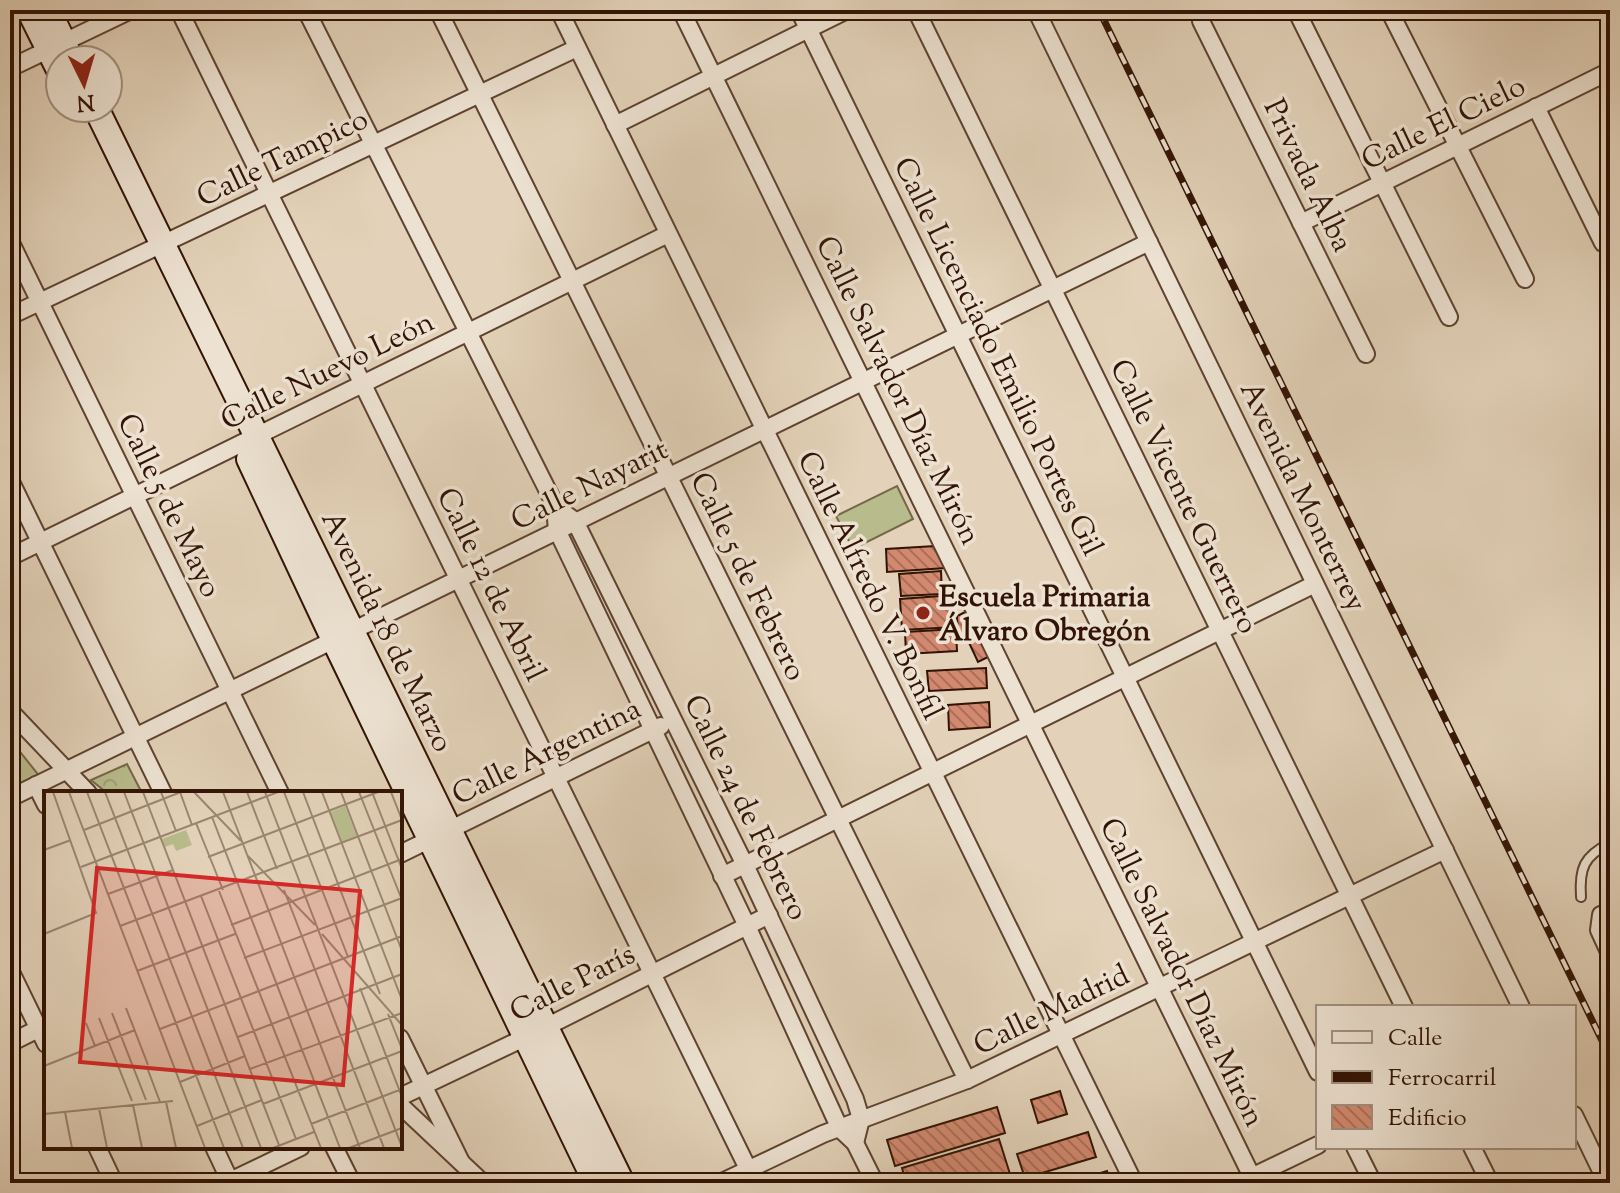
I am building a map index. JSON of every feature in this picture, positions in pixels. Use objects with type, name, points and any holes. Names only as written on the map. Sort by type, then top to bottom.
[{"type":"street","points":[[29,10],[56,44]]},
{"type":"street","points":[[48,10],[60,44]]},
{"type":"street","points":[[74,44],[131,10]]},
{"type":"street","name":"Calle 12 de Abril","points":[[179,10],[752,1176]]},
{"type":"street","name":"Calle 24 de Febrero","points":[[306,10],[556,507],[557,530],[747,926],[840,1129],[855,1143],[875,1183]]},
{"type":"street","name":"Calle 5 de Febrero","points":[[438,10],[967,1080]]},
{"type":"street","name":"Calle Alfredo V. Bonfil","points":[[559,10],[1134,1183]]},
{"type":"street","name":"Calle Salvador Díaz Mirón","points":[[681,10],[1160,987],[1249,1181]]},
{"type":"street","name":"Calle Licenciado Emilio Portes Gil","points":[[799,10],[1316,1068]]},
{"type":"street","points":[[615,125],[847,10]]},
{"type":"street","name":"Calle Vicente Guerrero","points":[[916,10],[1403,1005]]},
{"type":"street","name":"Avenida Monterrey","points":[[1036,10],[1520,1005]]},
{"type":"street","points":[[1296,10],[1449,317]]},
{"type":"street","points":[[1389,10],[1525,279]]},
{"type":"street","name":"Privada Alba","points":[[1201,21],[1366,354]]},
{"type":"street","name":"Calle Tampico","points":[[10,316],[577,48]]},
{"type":"street","points":[[10,68],[44,57]]},
{"type":"street","name":"Calle El Cielo","points":[[1301,223],[1610,71]]},
{"type":"street","points":[[1536,107],[1603,243]]},
{"type":"street","name":"Avenida 18 de Marzo","points":[[87,124],[155,248],[536,1032],[622,1183]]},
{"type":"street","name":"Avenida 18 de Marzo","points":[[103,124],[155,248]]},
{"type":"street","name":"Calle Nuevo León","points":[[10,557],[668,234]]},
{"type":"street","name":"Calle 5 de Mayo","points":[[10,241],[279,791]]},
{"type":"street","name":"Calle Nayarit","points":[[10,798],[1149,242]]},
{"type":"street","points":[[10,480],[162,791]]},
{"type":"street","name":"Calle 24 de Febrero","points":[[556,507],[575,521],[769,915],[855,1099],[861,1119]]},
{"type":"street","points":[[722,876],[1315,584]]},
{"type":"street","points":[[10,711],[86,791]]},
{"type":"street","name":"Calle Argentina","points":[[402,853],[674,720]]},
{"type":"street","points":[[36,785],[44,801]]},
{"type":"street","name":"Calle Madrid","points":[[720,1183],[752,1176],[823,1134],[967,1080],[1445,850]]},
{"type":"street","points":[[1606,913],[1599,930],[1610,954]]},
{"type":"street","name":"Calle París","points":[[402,1096],[769,915]]},
{"type":"street","points":[[10,970],[44,1033],[10,1043]]},
{"type":"street","name":"Avenida 18 de Marzo","points":[[536,1032],[596,1183]]},
{"type":"street","points":[[402,1042],[461,1162]]},
{"type":"street","points":[[402,1107],[483,1183]]},
{"type":"street","points":[[855,1143],[861,1119]]},
{"type":"street","points":[[1576,1119],[1607,1183]]},
{"type":"street","points":[[1249,1181],[1316,1146]]},
{"type":"street","points":[[98,1149],[114,1183]]},
{"type":"street","points":[[215,1149],[229,1182],[297,1149]]},
{"type":"street","points":[[335,1149],[352,1183]]},
{"type":"street","points":[[1356,1149],[1373,1183]]},
{"type":"street","points":[[1473,1149],[1490,1183]]},
{"type":"lane","points":[[1581,897],[1580,877],[1587,859],[1610,843]]},
{"type":"green space","points":[[897,486],[913,519],[853,549],[836,516]]},
{"type":"green space","points":[[10,739],[40,777],[10,792]]},
{"type":"green space","points":[[127,764],[141,791],[105,791],[91,780]]},
{"type":"building","points":[[935,546],[946,568],[887,572],[886,549]]},
{"type":"building","points":[[941,571],[942,594],[901,596],[899,574]]},
{"type":"building","points":[[954,595],[956,627],[902,630],[900,599]]},
{"type":"building","points":[[967,611],[990,656],[978,662],[965,634],[958,638],[957,616]]},
{"type":"building","points":[[956,629],[957,651],[906,654],[905,632]]},
{"type":"building","points":[[986,668],[987,688],[929,691],[927,671]]},
{"type":"building","points":[[989,702],[990,727],[949,730],[948,705]]},
{"type":"building","points":[[1060,1091],[1067,1114],[1038,1123],[1031,1100]]},
{"type":"building","points":[[997,1107],[1005,1133],[895,1166],[887,1140]]},
{"type":"building","points":[[1088,1132],[1096,1157],[1025,1178],[1017,1154]]},
{"type":"building","points":[[999,1139],[1010,1174],[981,1183],[906,1183],[902,1168]]},
{"type":"building","points":[[1107,1171],[1111,1183],[1068,1183]]},
{"type":"railway","points":[[1099,10],[1610,1057]]},
{"type":"place","name":"Escuela Primaria Álvaro Obregón","points":[[923,613]]}]
